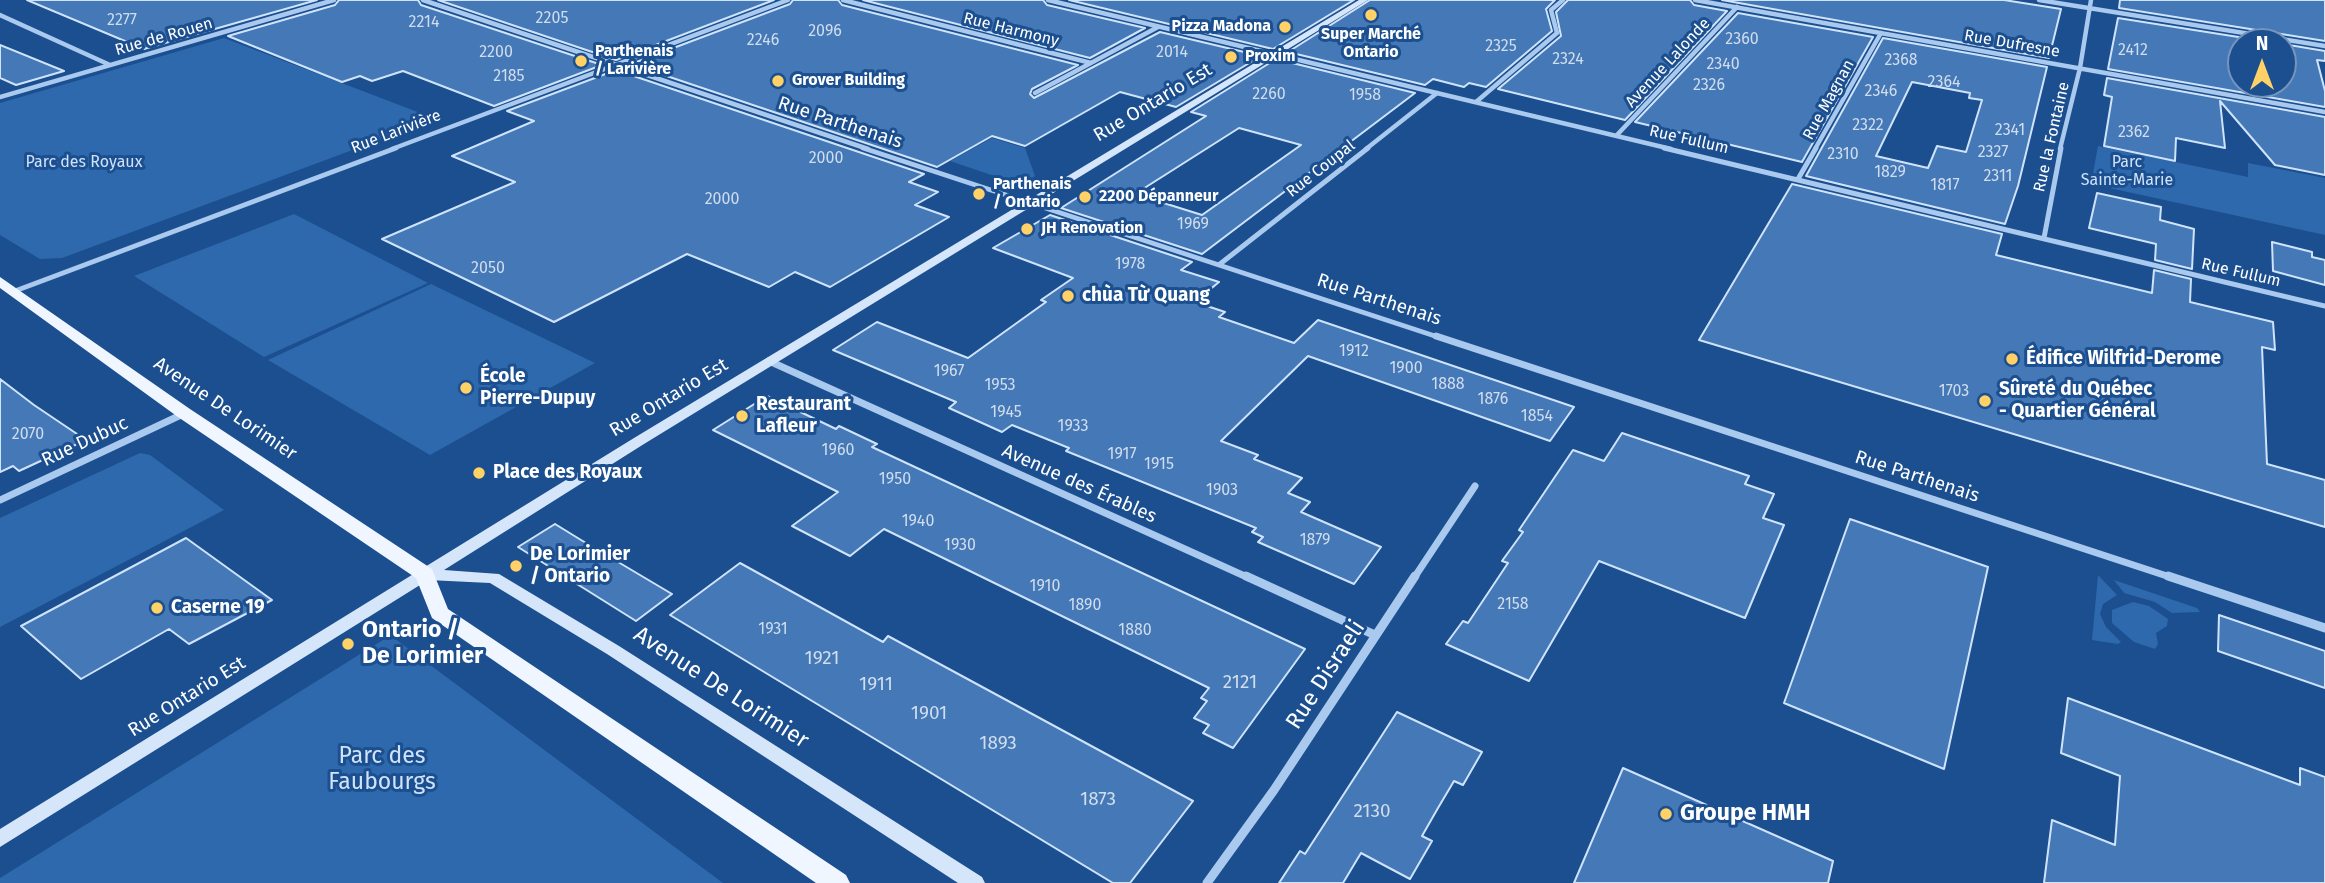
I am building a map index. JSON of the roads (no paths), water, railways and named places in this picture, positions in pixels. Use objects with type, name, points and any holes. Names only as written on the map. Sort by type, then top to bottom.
[{"type":"main road","name":"Rue Ontario Est","points":[[0,839],[769,361],[1364,0]]},
{"type":"main road","name":"Avenue De Lorimier","points":[[7,286],[184,413],[425,574],[493,578],[613,649],[975,883]]},
{"type":"main road","points":[[425,574],[439,613],[837,883]]},
{"type":"street","name":"Rue de Rouen","points":[[0,97],[334,0]]},
{"type":"street","name":"Rue Parthenais","points":[[423,0],[1030,203],[2325,628]]},
{"type":"street","name":"Rue Larivière","points":[[7,286],[335,170],[788,0]]},
{"type":"street","name":"Rue Harmony","points":[[843,0],[1091,63]]},
{"type":"street","name":"Rue Fullum","points":[[1048,0],[2325,306]]},
{"type":"street","points":[[1476,102],[1557,33],[1552,10],[1563,0]]},
{"type":"street","name":"Rue Dufresne","points":[[1695,0],[2325,112]]},
{"type":"street","points":[[2039,0],[2325,46]]},
{"type":"street","name":"Rue la Fontaine","points":[[2044,238],[2053,179],[2080,68],[2091,0]]},
{"type":"street","name":"Avenue Lalonde","points":[[1617,135],[1737,8]]},
{"type":"street","points":[[0,15],[111,65]]},
{"type":"street","points":[[1035,93],[1159,26]]},
{"type":"street","name":"Rue Magnan","points":[[1798,179],[1881,33]]},
{"type":"street","name":"Rue Coupal","points":[[1220,264],[1437,93]]},
{"type":"street","name":"Avenue des Érables","points":[[769,361],[1376,635]]},
{"type":"street","name":"Rue Dubuc","points":[[0,500],[184,413]]},
{"type":"street","name":"Rue Disraeli","points":[[1207,883],[1273,790],[1475,486]]},
{"type":"place","name":"Super Marché Ontario","points":[[1371,15]]},
{"type":"place","name":"Pizza Madona","points":[[1285,27]]},
{"type":"place","name":"Proxim","points":[[1231,57]]},
{"type":"place","name":"Parthenais / Larivière","points":[[581,61]]},
{"type":"place","name":"Grover Building","points":[[778,81]]},
{"type":"place","name":"Parthenais / Ontario","points":[[979,194]]},
{"type":"place","name":"2200 Dépanneur","points":[[1085,197]]},
{"type":"place","name":"JH Renovation","points":[[1027,229]]},
{"type":"place","name":"chùa Từ Quang","points":[[1068,296]]},
{"type":"place","name":"Édifice Wilfrid-Derome","points":[[2012,359]]},
{"type":"place","name":"École Pierre-Dupuy","points":[[466,388]]},
{"type":"place","name":"Sûreté du Québec - Quartier Général","points":[[1985,401]]},
{"type":"place","name":"Restaurant Lafleur","points":[[742,416]]},
{"type":"place","name":"Place des Royaux","points":[[479,473]]},
{"type":"place","name":"De Lorimier / Ontario","points":[[516,566]]},
{"type":"place","name":"Caserne 19","points":[[157,608]]},
{"type":"place","name":"Ontario / De Lorimier","points":[[348,644]]},
{"type":"place","name":"Groupe HMH","points":[[1666,814]]},
{"type":"park label","name":"Parc des Royaux","points":[[84,163]]},
{"type":"park label","name":"Parc Sainte-Marie","points":[[2127,172]]},
{"type":"park label","name":"Parc des Faubourgs","points":[[382,770]]}]
